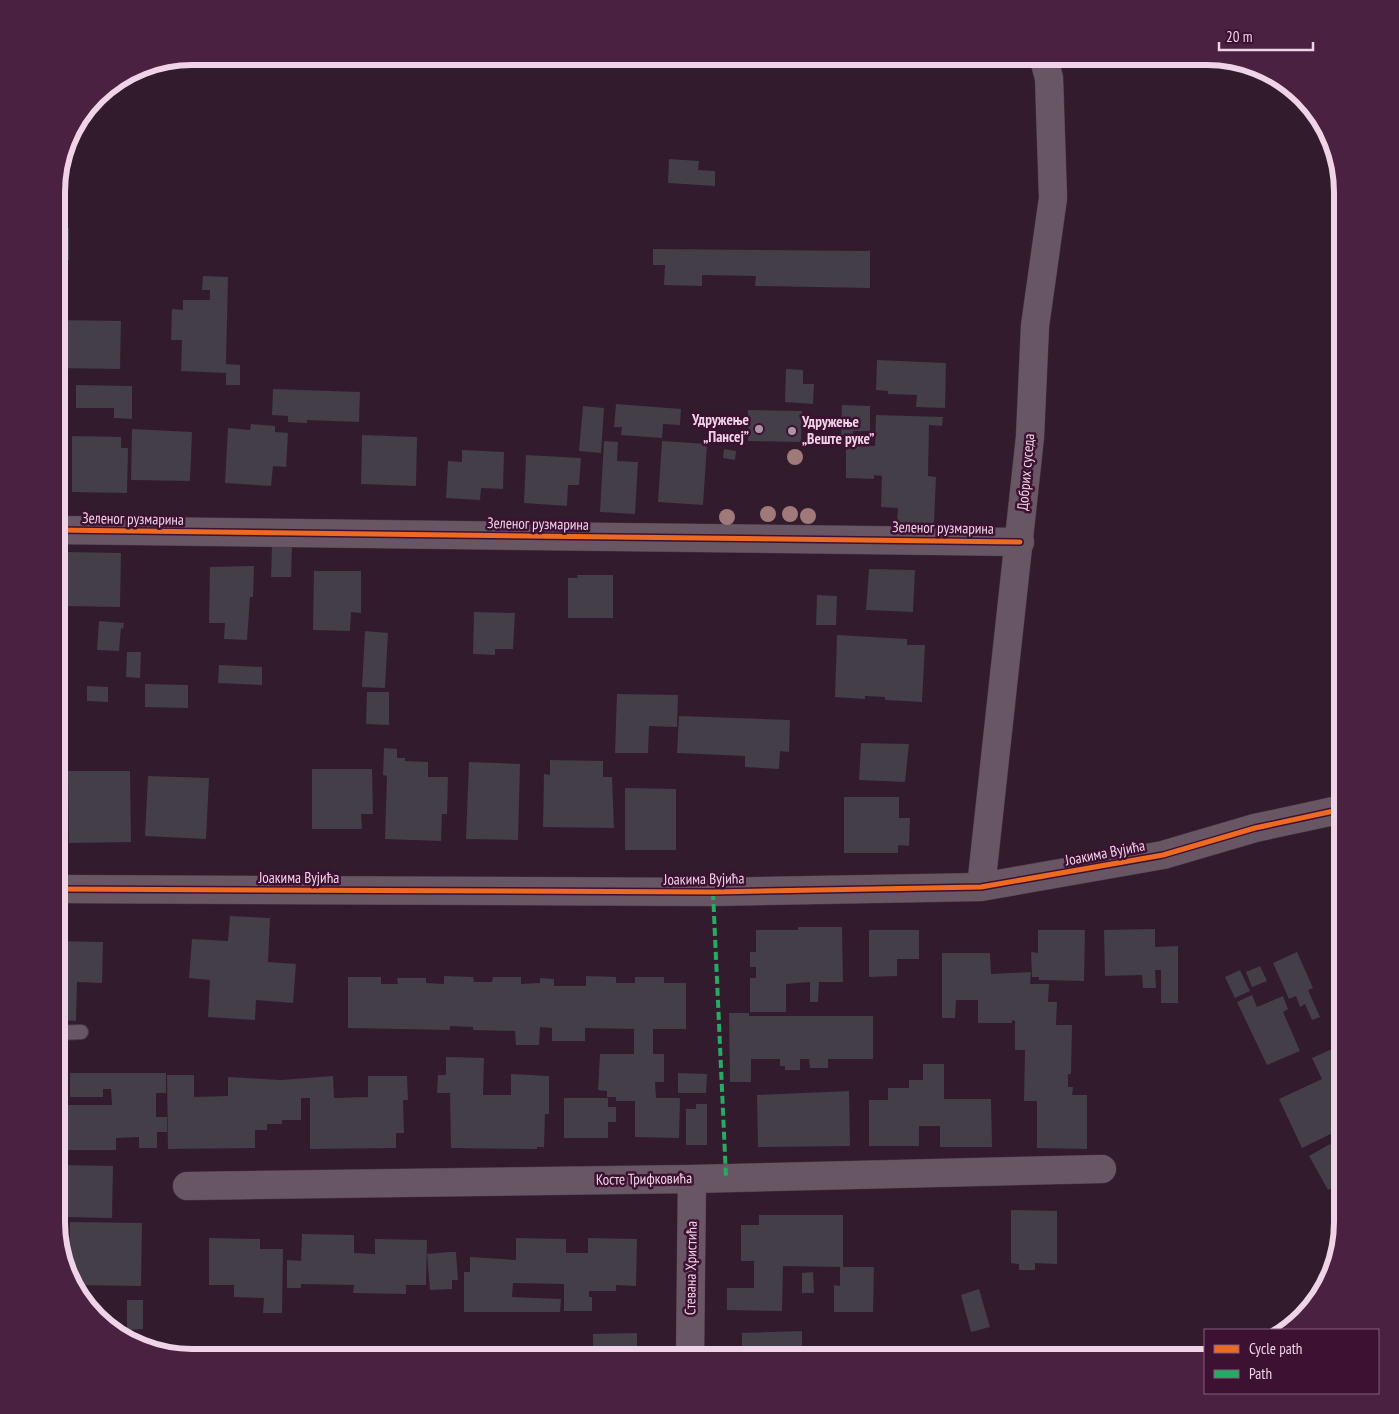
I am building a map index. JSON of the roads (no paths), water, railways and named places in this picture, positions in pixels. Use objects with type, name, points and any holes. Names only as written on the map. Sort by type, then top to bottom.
[{"type":"street","name":"Добрих суседа","points":[[981,887],[1020,542],[1030,437],[1035,326],[1053,198],[1049,78],[1045,65]]},
{"type":"street","name":"Зеленог рузмарина","points":[[65,530],[1020,542]]},
{"type":"street","name":"Јоакима Вујића","points":[[65,889],[713,892],[981,887],[1117,865],[1190,848],[1255,828],[1334,811]]},
{"type":"street","name":"Косте Трифковића","points":[[187,1186],[692,1179],[1102,1170]]},
{"type":"street","name":"Стевана Христића","points":[[690,1349],[692,1179]]},
{"type":"lane","points":[[65,1033],[81,1032]]},
{"type":"place","name":"Удружење „Пансеј”","points":[[759,429]]},
{"type":"place","name":"Удружење „Веште руке”","points":[[792,431]]}]
